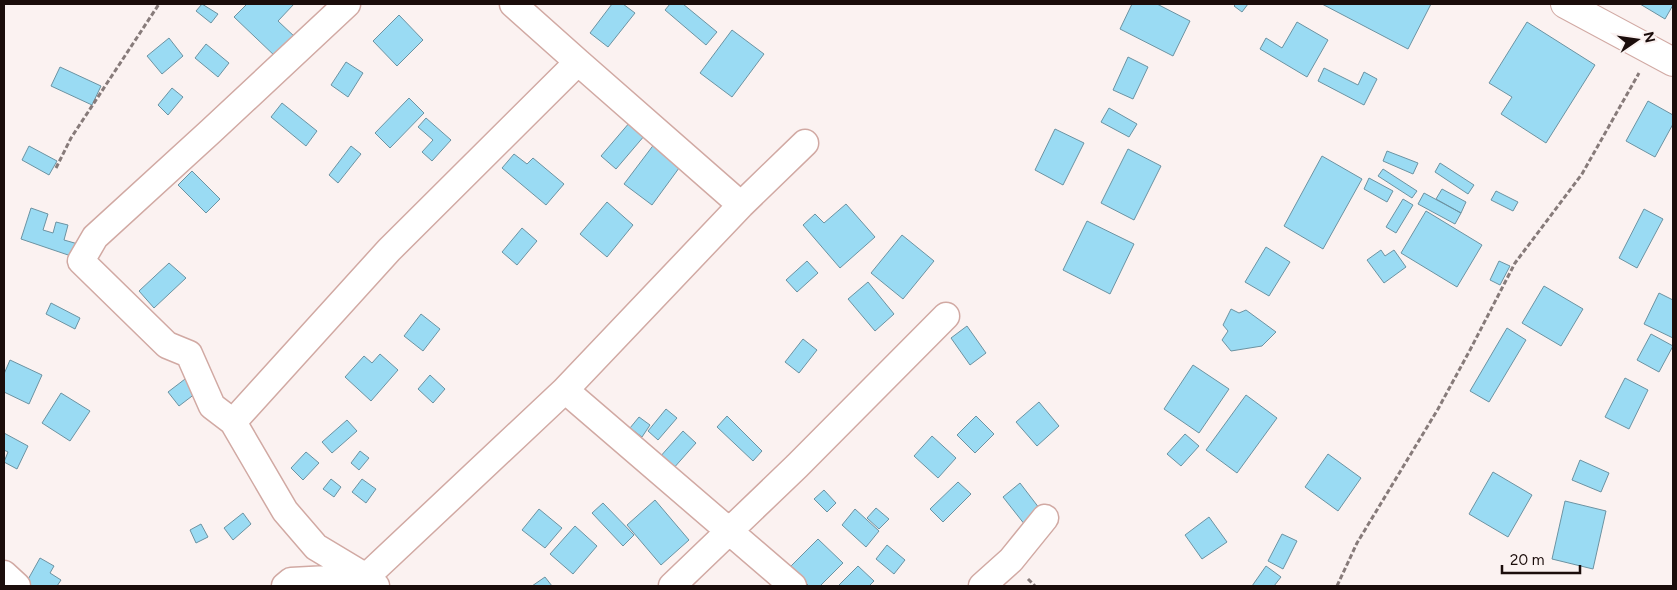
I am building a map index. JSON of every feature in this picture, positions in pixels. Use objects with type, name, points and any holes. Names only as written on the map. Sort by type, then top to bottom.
[{"type":"main road","points":[[1565,4],[1662,56]]},
{"type":"street","points":[[347,4],[218,125],[94,237],[81,261],[167,345],[189,354],[212,406],[233,422],[286,511],[316,547],[371,582]]},
{"type":"street","points":[[513,4],[741,204]]},
{"type":"street","points":[[233,422],[389,250],[578,62]]},
{"type":"street","points":[[285,586],[292,581],[371,582],[564,390],[741,204],[805,143]]},
{"type":"street","points":[[672,586],[946,316]]},
{"type":"street","points":[[564,390],[793,586]]},
{"type":"street","points":[[982,586],[1011,560],[1045,518]]},
{"type":"street","points":[[4,574],[17,586]]},
{"type":"path","points":[[56,168],[71,138],[159,4]]},
{"type":"path","points":[[1337,586],[1357,543],[1438,408],[1515,263],[1582,174],[1662,56]]},
{"type":"building","points":[[202,4],[218,14],[211,23],[196,11]]},
{"type":"building","points":[[247,4],[294,4],[278,21],[296,38],[277,58],[234,17]]},
{"type":"building","points":[[612,4],[623,4],[635,13],[608,47],[590,33]]},
{"type":"building","points":[[670,4],[683,4],[717,32],[706,45],[665,10]]},
{"type":"building","points":[[1132,4],[1157,4],[1190,21],[1173,56],[1120,29]]},
{"type":"building","points":[[1236,4],[1248,4],[1242,12],[1234,6]]},
{"type":"building","points":[[1322,4],[1431,4],[1408,49]]},
{"type":"building","points":[[1640,4],[1673,4],[1673,5],[1665,19]]},
{"type":"building","points":[[399,15],[423,40],[397,66],[373,41]]},
{"type":"building","points":[[1297,22],[1328,40],[1307,77],[1260,49],[1266,38],[1282,48]]},
{"type":"building","points":[[1527,22],[1595,65],[1546,143],[1501,114],[1512,97],[1489,83]]},
{"type":"building","points":[[732,30],[764,54],[732,97],[700,73]]},
{"type":"building","points":[[169,38],[183,56],[162,74],[147,56]]},
{"type":"building","points":[[206,44],[229,63],[218,77],[195,58]]},
{"type":"building","points":[[1128,57],[1148,67],[1133,99],[1113,90]]},
{"type":"building","points":[[346,62],[363,73],[348,97],[331,85]]},
{"type":"building","points":[[60,67],[101,86],[92,105],[51,86]]},
{"type":"building","points":[[1324,68],[1358,85],[1364,72],[1377,79],[1364,105],[1318,81]]},
{"type":"building","points":[[172,88],[183,97],[168,115],[158,105]]},
{"type":"building","points":[[409,98],[424,113],[390,148],[375,133]]},
{"type":"building","points":[[1648,101],[1673,115],[1673,124],[1655,157],[1626,141]]},
{"type":"building","points":[[282,103],[317,131],[306,146],[271,117]]},
{"type":"building","points":[[1109,108],[1137,124],[1129,137],[1101,122]]},
{"type":"building","points":[[426,118],[451,140],[432,161],[422,152],[433,140],[418,127]]},
{"type":"building","points":[[630,122],[645,135],[616,169],[601,156]]},
{"type":"building","points":[[1055,129],[1084,143],[1063,185],[1035,170]]},
{"type":"building","points":[[655,143],[682,164],[652,205],[624,184]]},
{"type":"building","points":[[29,146],[57,161],[49,175],[22,160]]},
{"type":"building","points":[[351,146],[361,154],[338,183],[329,175]]},
{"type":"building","points":[[1128,149],[1161,166],[1134,220],[1101,203]]},
{"type":"building","points":[[1387,151],[1418,163],[1413,174],[1383,161]]},
{"type":"building","points":[[514,154],[527,164],[533,158],[564,184],[546,205],[502,168]]},
{"type":"building","points":[[1322,156],[1362,179],[1323,249],[1284,226]]},
{"type":"building","points":[[1440,163],[1474,185],[1468,194],[1435,172]]},
{"type":"building","points":[[1383,169],[1417,191],[1412,198],[1378,176]]},
{"type":"building","points":[[192,171],[220,199],[206,213],[178,185]]},
{"type":"building","points":[[1369,178],[1393,191],[1387,202],[1364,189]]},
{"type":"building","points":[[1442,189],[1466,202],[1461,213],[1436,199]]},
{"type":"building","points":[[1496,191],[1518,202],[1513,211],[1491,200]]},
{"type":"building","points":[[1424,193],[1461,213],[1455,224],[1418,204]]},
{"type":"building","points":[[1403,199],[1413,205],[1396,233],[1386,227]]},
{"type":"building","points":[[607,202],[633,225],[607,257],[580,234]]},
{"type":"building","points":[[846,204],[875,237],[840,268],[803,225],[815,214],[824,223]]},
{"type":"building","points":[[31,208],[48,214],[43,230],[53,233],[56,222],[68,225],[64,240],[78,244],[74,257],[21,239]]},
{"type":"building","points":[[1644,209],[1663,219],[1637,268],[1619,258]]},
{"type":"building","points":[[1426,211],[1482,245],[1457,287],[1401,253]]},
{"type":"building","points":[[1087,221],[1134,244],[1110,294],[1063,270]]},
{"type":"building","points":[[522,228],[537,241],[517,265],[502,252]]},
{"type":"building","points":[[902,235],[934,261],[903,299],[871,273]]},
{"type":"building","points":[[1266,247],[1290,262],[1269,296],[1245,282]]},
{"type":"building","points":[[1381,250],[1385,256],[1394,250],[1406,267],[1384,283],[1367,260]]},
{"type":"building","points":[[807,261],[818,273],[797,292],[786,280]]},
{"type":"building","points":[[1499,261],[1510,266],[1500,285],[1490,280]]},
{"type":"building","points":[[169,263],[186,278],[154,308],[139,291]]},
{"type":"building","points":[[868,282],[894,314],[875,331],[848,299]]},
{"type":"building","points":[[1544,286],[1583,309],[1561,346],[1522,323]]},
{"type":"building","points":[[1659,293],[1673,300],[1673,338],[1644,324]]},
{"type":"building","points":[[51,303],[80,318],[75,329],[46,314]]},
{"type":"building","points":[[1231,309],[1239,313],[1246,310],[1276,332],[1262,346],[1231,351],[1222,340],[1228,331],[1223,325]]},
{"type":"building","points":[[421,314],[440,329],[423,351],[404,336]]},
{"type":"building","points":[[967,326],[986,353],[970,365],[951,338]]},
{"type":"building","points":[[1507,328],[1526,340],[1489,402],[1470,391]]},
{"type":"building","points":[[1651,334],[1673,346],[1659,372],[1637,360]]},
{"type":"building","points":[[803,339],[817,350],[799,373],[785,362]]},
{"type":"building","points":[[380,354],[398,370],[371,401],[345,377],[364,356],[372,363]]},
{"type":"building","points":[[10,360],[42,375],[29,404],[4,392],[4,374]]},
{"type":"building","points":[[1193,365],[1229,389],[1199,433],[1164,409]]},
{"type":"building","points":[[430,375],[445,389],[433,403],[418,389]]},
{"type":"building","points":[[189,376],[200,390],[179,406],[168,392]]},
{"type":"building","points":[[1625,378],[1648,390],[1629,429],[1605,417]]},
{"type":"building","points":[[61,393],[90,411],[70,441],[42,423]]},
{"type":"building","points":[[1246,395],[1277,418],[1237,473],[1206,450]]},
{"type":"building","points":[[1039,402],[1059,426],[1037,446],[1016,422]]},
{"type":"building","points":[[666,409],[677,418],[658,440],[648,431]]},
{"type":"building","points":[[727,416],[762,451],[753,461],[717,427]]},
{"type":"building","points":[[976,416],[994,434],[975,453],[957,435]]},
{"type":"building","points":[[639,417],[650,425],[642,437],[630,428]]},
{"type":"building","points":[[347,420],[357,431],[332,453],[322,442]]},
{"type":"building","points":[[683,431],[696,443],[672,470],[659,458]]},
{"type":"building","points":[[4,433],[28,446],[17,469],[4,462],[8,452],[4,450]]},
{"type":"building","points":[[1185,434],[1199,446],[1181,466],[1167,454]]},
{"type":"building","points":[[932,436],[956,458],[938,478],[914,456]]},
{"type":"building","points":[[360,451],[369,458],[359,470],[351,463]]},
{"type":"building","points":[[306,452],[319,463],[303,480],[291,468]]},
{"type":"building","points":[[1328,454],[1361,478],[1338,511],[1305,487]]},
{"type":"building","points":[[1580,460],[1609,473],[1601,492],[1572,480]]},
{"type":"building","points":[[1493,472],[1532,495],[1508,537],[1469,514]]},
{"type":"building","points":[[331,479],[341,487],[334,497],[323,489]]},
{"type":"building","points":[[362,479],[376,489],[366,503],[352,492]]},
{"type":"building","points":[[958,482],[971,494],[943,522],[930,509]]},
{"type":"building","points":[[1020,483],[1046,517],[1029,530],[1003,497]]},
{"type":"building","points":[[824,490],[836,503],[827,512],[814,499]]},
{"type":"building","points":[[655,500],[689,540],[661,565],[627,525]]},
{"type":"building","points":[[1565,501],[1606,511],[1593,569],[1552,559]]},
{"type":"building","points":[[603,503],[634,535],[623,546],[592,513]]},
{"type":"building","points":[[876,508],[889,519],[879,529],[867,518]]},
{"type":"building","points":[[539,509],[562,528],[545,548],[522,530]]},
{"type":"building","points":[[855,509],[879,531],[866,547],[842,525]]},
{"type":"building","points":[[243,513],[251,524],[233,540],[224,528]]},
{"type":"building","points":[[1209,517],[1227,542],[1202,559],[1185,535]]},
{"type":"building","points":[[201,524],[208,537],[196,543],[190,530]]},
{"type":"building","points":[[575,526],[597,546],[573,574],[550,554]]},
{"type":"building","points":[[1282,534],[1297,541],[1283,569],[1268,561]]},
{"type":"building","points":[[818,539],[843,563],[820,586],[809,586],[790,567]]},
{"type":"building","points":[[887,545],[905,560],[894,574],[876,559]]},
{"type":"building","points":[[40,558],[54,566],[50,573],[61,580],[57,586],[32,586],[26,583]]},
{"type":"building","points":[[858,566],[874,581],[869,586],[838,586]]},
{"type":"building","points":[[1266,566],[1281,577],[1274,586],[1252,586]]},
{"type":"building","points":[[545,577],[552,586],[532,586]]}]
